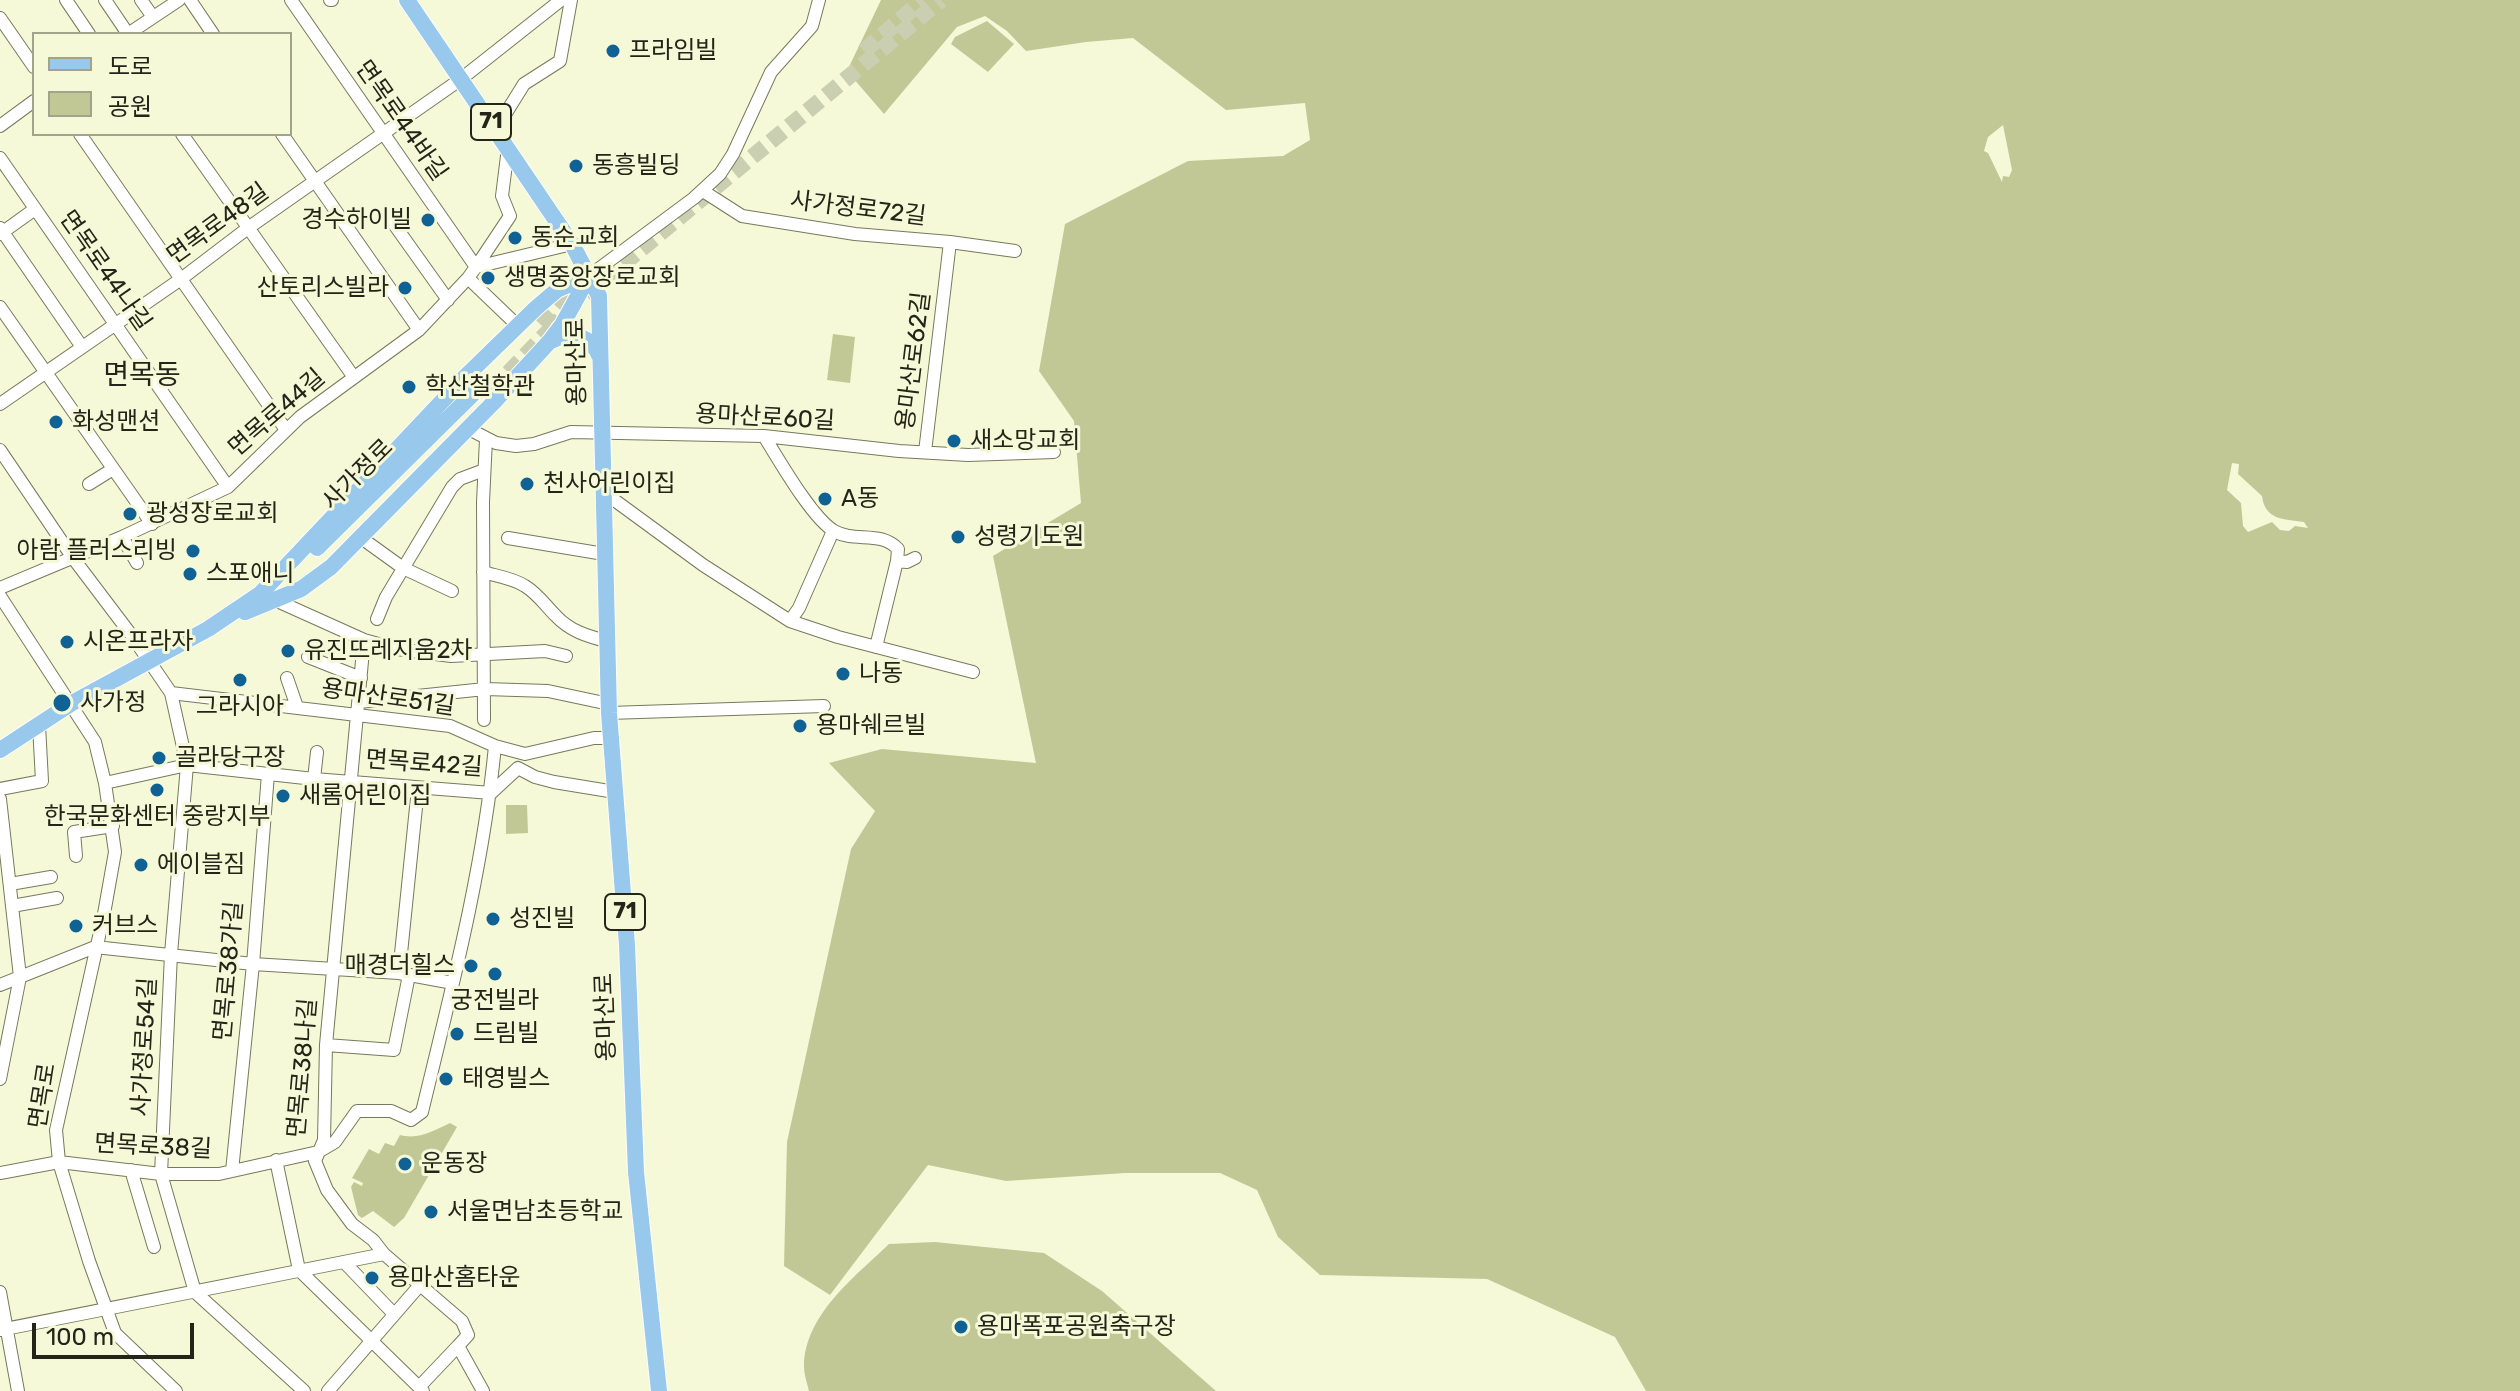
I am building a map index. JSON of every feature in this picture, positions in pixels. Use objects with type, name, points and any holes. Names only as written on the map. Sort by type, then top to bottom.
[{"type":"main road","name":"용마산로","points":[[407,0],[572,244],[600,304],[609,708],[627,945],[636,1172],[659,1391]]},
{"type":"main road","points":[[273,596],[378,468],[518,326],[557,290],[589,276]]},
{"type":"main road","points":[[0,749],[72,703],[217,623],[273,596],[301,589],[317,579],[554,336],[589,276]]},
{"type":"main road","points":[[536,308],[547,306],[556,311],[559,318],[554,336]]},
{"type":"main road","points":[[554,336],[583,338],[594,345],[601,359]]},
{"type":"main road","name":"사가정로","points":[[488,386],[355,532],[320,566],[273,596],[304,561],[488,386]]},
{"type":"street","points":[[66,0],[88,32]]},
{"type":"street","points":[[105,0],[127,32]]},
{"type":"street","points":[[141,0],[153,17]]},
{"type":"street","points":[[131,32],[179,0]]},
{"type":"street","points":[[190,0],[212,32]]},
{"type":"street","name":"면목로44바길","points":[[291,0],[472,272]]},
{"type":"street","name":"면목로48길","points":[[0,404],[461,79],[561,0]]},
{"type":"street","points":[[496,129],[524,84],[560,61],[571,0]]},
{"type":"street","points":[[589,276],[703,191],[720,174],[733,154],[771,72],[811,28],[819,0]]},
{"type":"street","points":[[0,18],[32,64]]},
{"type":"street","points":[[0,126],[32,102]]},
{"type":"street","points":[[81,136],[286,430]]},
{"type":"street","points":[[183,136],[353,376]]},
{"type":"street","points":[[283,136],[419,330]]},
{"type":"street","points":[[472,272],[510,216],[502,196],[508,148]]},
{"type":"street","name":"면목로44나길","points":[[0,158],[228,487]]},
{"type":"street","name":"사가정로72길","points":[[703,191],[742,216],[855,234],[1015,251]]},
{"type":"street","points":[[35,209],[1,231],[82,347]]},
{"type":"street","points":[[391,220],[448,300]]},
{"type":"street","name":"용마산로62길","points":[[950,242],[925,452],[984,456],[1054,452]]},
{"type":"street","points":[[472,272],[572,244]]},
{"type":"street","points":[[472,272],[518,326]]},
{"type":"street","name":"면목로44길","points":[[0,588],[152,524],[228,487],[286,430],[353,376],[419,330],[472,272]]},
{"type":"street","points":[[0,307],[152,524]]},
{"type":"street","points":[[467,428],[486,439],[484,720]]},
{"type":"street","name":"용마산로60길","points":[[486,439],[516,446],[534,444],[571,432],[764,436],[925,452]]},
{"type":"street","points":[[764,436],[797,488],[833,531],[887,539],[899,550],[876,647]]},
{"type":"street","name":"사가정로54길","points":[[0,450],[73,558],[171,693],[187,765],[171,954],[161,1174],[195,1292]]},
{"type":"street","points":[[89,484],[113,469]]},
{"type":"street","points":[[377,619],[386,597],[452,487],[460,479],[484,470]]},
{"type":"street","points":[[602,491],[703,565],[790,621],[838,637],[973,672]]},
{"type":"street","points":[[790,621],[799,608],[833,531]]},
{"type":"street","points":[[122,537],[137,563]]},
{"type":"street","points":[[360,537],[403,568],[452,591]]},
{"type":"street","points":[[508,538],[604,554]]},
{"type":"street","points":[[897,561],[907,562],[915,558]]},
{"type":"street","points":[[483,572],[521,583],[540,596],[556,616],[571,628],[606,641]]},
{"type":"street","name":"면목로","points":[[0,596],[95,742],[113,826],[114,868],[56,1130],[59,1162],[115,1333],[176,1391]]},
{"type":"street","points":[[273,596],[364,640],[397,649],[451,656],[545,651],[566,656]]},
{"type":"street","name":"면목로38나길","points":[[364,640],[326,1045],[324,1138],[316,1165],[331,1197],[352,1224],[462,1321],[468,1335],[458,1346],[483,1391]]},
{"type":"street","points":[[308,657],[361,678]]},
{"type":"street","name":"용마산로51길","points":[[287,678],[297,707]]},
{"type":"street","points":[[358,709],[485,689],[548,691],[609,708],[824,706]]},
{"type":"street","name":"용마산로51길","points":[[171,693],[297,707],[358,709],[454,727],[495,746],[525,754],[594,738],[611,738]]},
{"type":"street","points":[[0,789],[42,781],[39,725]]},
{"type":"street","points":[[318,1152],[335,1142],[357,1111],[391,1111],[411,1120],[422,1112],[453,983],[491,793],[495,746]]},
{"type":"street","points":[[0,749],[0,757]]},
{"type":"street","points":[[314,779],[317,752]]},
{"type":"street","name":"면목로42길","points":[[105,783],[187,765],[491,793],[518,768],[554,782],[615,792]]},
{"type":"street","name":"면목로38가길","points":[[232,1171],[268,774]]},
{"type":"street","points":[[326,1045],[394,1050],[404,974],[418,788]]},
{"type":"street","points":[[0,799],[20,977],[0,1079]]},
{"type":"street","points":[[76,856],[74,832],[113,826]]},
{"type":"street","points":[[10,884],[51,877]]},
{"type":"street","points":[[12,906],[57,898]]},
{"type":"street","points":[[0,985],[95,947],[253,964],[404,974],[453,983]]},
{"type":"street","name":"면목로38길","points":[[0,1173],[59,1162],[161,1174],[219,1174],[318,1152]]},
{"type":"street","points":[[276,1160],[299,1270],[421,1388],[458,1346]]},
{"type":"street","points":[[131,1170],[154,1247]]},
{"type":"street","points":[[4,1329],[384,1254]]},
{"type":"street","points":[[344,1262],[394,1314]]},
{"type":"street","points":[[328,1391],[420,1285]]},
{"type":"street","points":[[0,1292],[4,1329],[18,1391]]},
{"type":"street","points":[[195,1292],[304,1391]]},
{"type":"green space","points":[[881,0],[2520,0],[2520,1391],[1646,1391],[1615,1337],[1487,1279],[1320,1275],[1278,1237],[1257,1190],[1220,1173],[1125,1173],[1006,1181],[928,1165],[830,1295],[784,1266],[787,1142],[851,849],[875,811],[829,763],[882,749],[1036,763],[993,556],[1081,503],[1074,421],[1039,371],[1065,224],[1188,161],[1283,156],[1310,140],[1305,103],[1226,110],[1133,38],[1026,51],[1007,31],[985,16],[957,27],[884,114],[847,71]],"holes":[[[2003,125],[2012,170],[2009,177],[2003,176],[2002,182],[1988,153],[1984,151],[1988,137]],[[2232,463],[2239,464],[2238,474],[2262,496],[2271,514],[2304,522],[2308,528],[2295,526],[2289,531],[2280,530],[2272,522],[2248,532],[2243,526],[2241,503],[2227,490]]]},
{"type":"green space","points":[[987,21],[1014,44],[988,72],[951,44],[955,37]]},
{"type":"green space","points":[[833,334],[855,337],[850,383],[827,380]]},
{"type":"green space","points":[[506,805],[527,805],[528,833],[506,834]]},
{"type":"green space","name":"운동장","points":[[450,1123],[457,1127],[404,1218],[394,1227],[373,1211],[362,1218],[358,1215],[351,1187],[354,1182],[362,1186],[363,1183],[352,1178],[369,1149],[379,1154],[385,1143],[394,1146],[400,1135],[420,1136]]},
{"type":"green space","points":[[935,1242],[1044,1253],[1102,1291],[1216,1391],[809,1391],[804,1369],[807,1347],[813,1330],[834,1298],[889,1244]]},
{"type":"tunnel","points":[[864,51],[923,0]]},
{"type":"tunnel","points":[[586,295],[941,0]]},
{"type":"tunnel","points":[[540,324],[563,299],[587,280]]},
{"type":"tunnel","points":[[492,390],[560,319]]},
{"type":"place","name":"프라임빌","points":[[613,51]]},
{"type":"place","name":"동흥빌딩","points":[[576,166]]},
{"type":"place","name":"경수하이빌","points":[[428,220]]},
{"type":"place","name":"동순교회","points":[[515,238]]},
{"type":"place","name":"생명중앙장로교회","points":[[488,278]]},
{"type":"place","name":"산토리스빌라","points":[[405,288]]},
{"type":"place","name":"학산철학관","points":[[409,387]]},
{"type":"place","name":"화성맨션","points":[[56,422]]},
{"type":"place","name":"새소망교회","points":[[954,441]]},
{"type":"place","name":"천사어린이집","points":[[527,484]]},
{"type":"place","name":"A동","points":[[825,499]]},
{"type":"place","name":"광성장로교회","points":[[130,514]]},
{"type":"place","name":"성령기도원","points":[[958,537]]},
{"type":"place","name":"아람 플러스리빙","points":[[193,551]]},
{"type":"place","name":"스포애니","points":[[190,574]]},
{"type":"place","name":"시온프라자","points":[[67,642]]},
{"type":"place","name":"유진뜨레지움2차","points":[[288,651]]},
{"type":"place","name":"나동","points":[[843,674]]},
{"type":"place","name":"그라시아","points":[[240,680]]},
{"type":"place","name":"사가정","points":[[62,703]]},
{"type":"place","name":"용마쉐르빌","points":[[800,726]]},
{"type":"place","name":"골라당구장","points":[[159,758]]},
{"type":"place","name":"한국문화센터 중랑지부","points":[[157,790]]},
{"type":"place","name":"새롬어린이집","points":[[283,796]]},
{"type":"place","name":"에이블짐","points":[[141,865]]},
{"type":"place","name":"성진빌","points":[[493,919]]},
{"type":"place","name":"커브스","points":[[76,926]]},
{"type":"place","name":"매경더힐스","points":[[471,966]]},
{"type":"place","name":"궁전빌라","points":[[495,974]]},
{"type":"place","name":"드림빌","points":[[457,1034]]},
{"type":"place","name":"태영빌스","points":[[446,1079]]},
{"type":"place","name":"운동장","points":[[405,1164]]},
{"type":"place","name":"서울면남초등학교","points":[[431,1212]]},
{"type":"place","name":"용마산홈타운","points":[[372,1278]]},
{"type":"place","name":"용마폭포공원축구장","points":[[961,1327]]},
{"type":"district","name":"면목동","points":[[142,376]]}]
